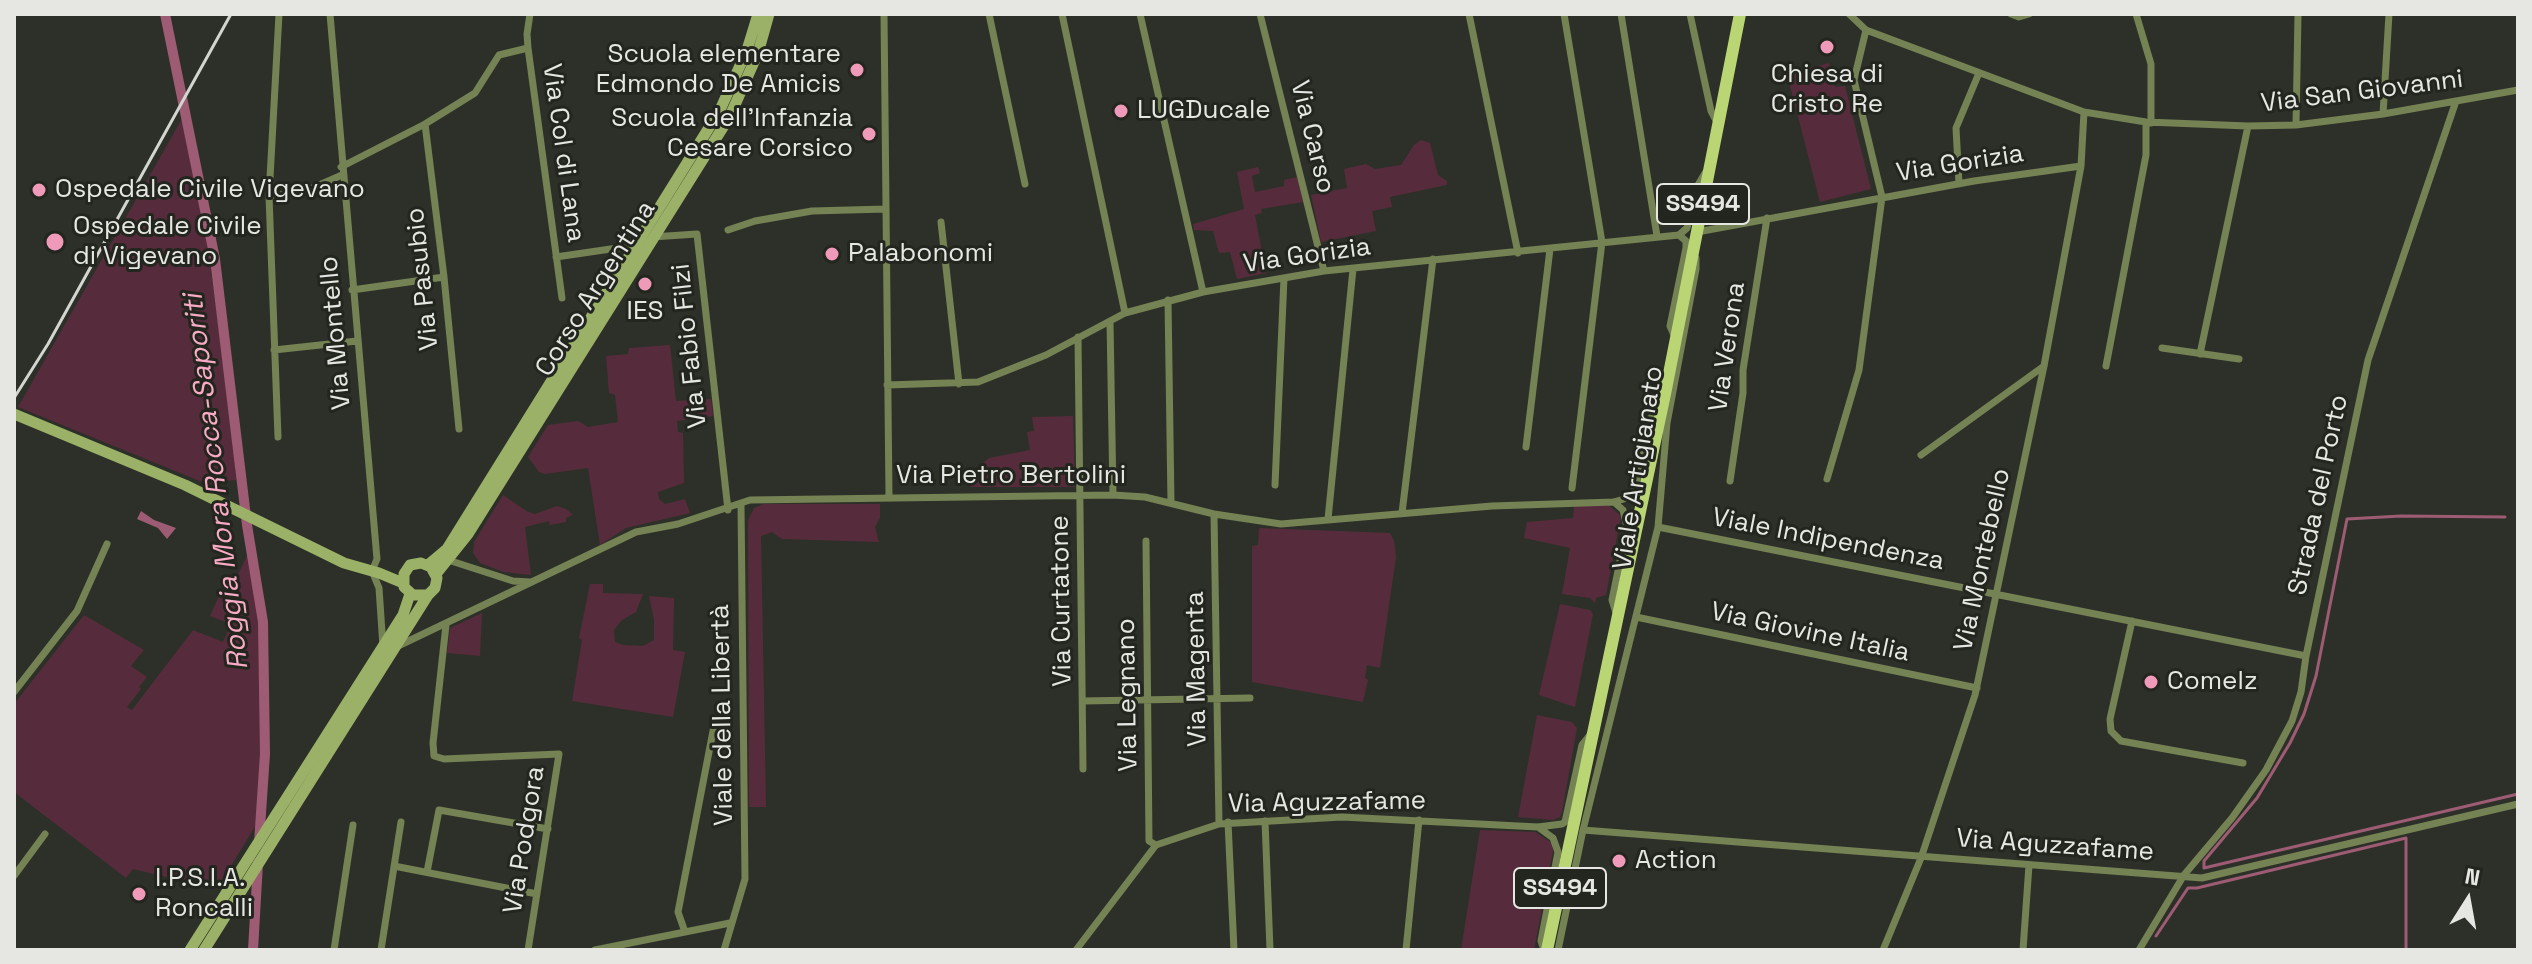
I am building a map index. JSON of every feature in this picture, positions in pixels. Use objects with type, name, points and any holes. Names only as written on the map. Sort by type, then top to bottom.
[{"type":"main road","name":"Corso Argentina","points":[[648,236],[731,90],[758,14]]},
{"type":"main road","name":"Corso Argentina","points":[[432,569],[742,95],[769,14]]},
{"type":"main road","name":"Viale Artigianato","points":[[1578,828],[1593,731],[1665,394],[1740,14]]},
{"type":"main road","name":"Corso Argentina","points":[[432,569],[448,560],[468,534],[641,247]]},
{"type":"main road","points":[[14,414],[185,485],[344,563],[403,583],[410,594],[428,595]]},
{"type":"main road","points":[[190,950],[388,647],[436,585],[432,569],[417,563],[406,569],[375,572]]},
{"type":"main road","points":[[403,583],[406,569]]},
{"type":"main road","points":[[204,950],[388,647],[410,594]]},
{"type":"main road","name":"SS494","points":[[1546,950],[1578,828]]},
{"type":"street","points":[[278,437],[269,196],[279,14]]},
{"type":"street","name":"Via Montello","points":[[330,14],[341,171],[377,559],[375,572],[388,647]]},
{"type":"street","name":"Via Col di Lana","points":[[530,14],[528,48],[562,298]]},
{"type":"street","points":[[884,14],[889,496]]},
{"type":"street","points":[[989,14],[1025,184]]},
{"type":"street","points":[[1062,14],[1125,313]]},
{"type":"street","points":[[1140,14],[1203,292]]},
{"type":"street","name":"Via Carso","points":[[1260,14],[1324,271]]},
{"type":"street","points":[[1469,14],[1518,253]]},
{"type":"street","points":[[1564,14],[1602,242],[1572,488]]},
{"type":"street","points":[[1621,14],[1657,236]]},
{"type":"street","points":[[1690,14],[1711,111],[1718,125]]},
{"type":"street","name":"Via San Giovanni","points":[[1849,14],[1866,30],[2084,112],[2149,122],[2296,125],[2383,114],[2518,90]]},
{"type":"street","points":[[2011,14],[2019,17],[2029,14]]},
{"type":"street","points":[[2106,366],[2146,155],[2149,122],[2151,64],[2136,14]]},
{"type":"street","points":[[2296,125],[2298,14]]},
{"type":"street","points":[[2383,114],[2389,14]]},
{"type":"street","points":[[1827,479],[1859,370],[1882,197],[1854,80],[1866,30]]},
{"type":"street","points":[[269,196],[301,193],[425,124],[475,93],[499,55],[528,48]]},
{"type":"street","points":[[1959,184],[1956,128],[1979,73]]},
{"type":"street","name":"Strada del Porto","points":[[2139,950],[2184,875],[2232,818],[2266,770],[2292,721],[2301,692],[2368,360],[2456,101]]},
{"type":"street","points":[[2081,166],[2084,112]]},
{"type":"street","name":"Via Pasubio","points":[[425,124],[459,429]]},
{"type":"street","points":[[2200,354],[2248,126]]},
{"type":"street","points":[[1676,339],[1670,326],[1686,248],[1686,241],[1679,235],[1687,228],[1698,185],[1711,163]]},
{"type":"street","name":"Via Gorizia","points":[[1697,232],[1882,197],[2081,166]]},
{"type":"street","name":"Via Montebello","points":[[1883,950],[1921,858],[1977,688],[2044,366],[2081,166]]},
{"type":"street","points":[[728,230],[755,221],[812,211],[886,209]]},
{"type":"street","name":"Via Verona","points":[[1730,481],[1743,393],[1743,370],[1767,218]]},
{"type":"street","points":[[941,222],[959,384]]},
{"type":"street","name":"Via Fabio Filzi","points":[[648,236],[697,234],[728,510]]},
{"type":"street","name":"Via Gorizia","points":[[887,385],[978,382],[1046,355],[1125,313],[1203,292],[1324,271],[1679,235]]},
{"type":"street","name":"Via Fabio Filzi","points":[[556,257],[641,247]]},
{"type":"street","points":[[1526,447],[1550,249]]},
{"type":"street","name":"Viale Artigianato","points":[[1578,828],[1658,527],[1667,423],[1696,269],[1697,260],[1693,252]]},
{"type":"street","points":[[1402,513],[1433,259]]},
{"type":"street","points":[[1328,519],[1353,269]]},
{"type":"street","points":[[352,290],[444,277]]},
{"type":"street","points":[[1275,485],[1284,278]]},
{"type":"street","points":[[1168,300],[1171,503]]},
{"type":"street","points":[[1110,321],[1113,495]]},
{"type":"street","name":"Via Curtatone","points":[[1078,337],[1083,769]]},
{"type":"street","points":[[274,350],[357,341]]},
{"type":"street","points":[[2162,348],[2239,359]]},
{"type":"street","points":[[1921,455],[2044,366]]},
{"type":"street","points":[[1614,502],[1633,496],[1655,403],[1665,394]]},
{"type":"street","name":"Via Pietro Bertolini","points":[[741,504],[750,500],[889,496],[1113,495],[1145,497],[1214,514],[1281,524],[1492,506],[1614,502]]},
{"type":"street","points":[[1614,502],[1623,510],[1627,527],[1612,600],[1618,617]]},
{"type":"street","points":[[388,647],[446,625],[636,532],[678,524],[741,504]]},
{"type":"street","name":"Viale della Libertà","points":[[724,950],[745,879],[741,504]]},
{"type":"street","name":"Via Magenta","points":[[1214,514],[1218,698],[1234,950]]},
{"type":"street","name":"Viale Indipendenza","points":[[1658,527],[2306,656]]},
{"type":"street","name":"Via Legnano","points":[[1146,541],[1149,841],[1156,845]]},
{"type":"street","points":[[14,692],[77,611],[107,544]]},
{"type":"street","points":[[448,560],[513,581],[526,583],[540,580]]},
{"type":"street","name":"Via Giovine Italia","points":[[1636,617],[1977,688]]},
{"type":"street","points":[[2132,621],[2110,719],[2111,731],[2121,741],[2243,763]]},
{"type":"street","name":"Via Podgora","points":[[446,625],[434,756],[444,759],[559,754],[528,950]]},
{"type":"street","points":[[1083,701],[1250,698]]},
{"type":"street","points":[[685,932],[678,912],[714,726]]},
{"type":"street","points":[[1538,827],[1565,822],[1582,745],[1593,731]]},
{"type":"street","name":"Via Aguzzafame","points":[[1578,828],[1921,858],[2202,878],[2518,804]]},
{"type":"street","points":[[427,872],[439,810],[548,829]]},
{"type":"street","name":"Via Aguzzafame","points":[[1156,845],[1224,823],[1342,817],[1538,827]]},
{"type":"street","points":[[1406,950],[1419,820]]},
{"type":"street","points":[[1265,821],[1270,950]]},
{"type":"street","points":[[381,950],[401,822]]},
{"type":"street","points":[[334,950],[353,825]]},
{"type":"street","points":[[1538,827],[1553,838],[1558,852],[1541,941],[1546,950]]},
{"type":"street","points":[[1558,950],[1578,828]]},
{"type":"street","points":[[14,876],[45,834]]},
{"type":"street","points":[[1076,950],[1156,845]]},
{"type":"street","points":[[2023,950],[2029,865]]},
{"type":"street","points":[[394,866],[537,894]]},
{"type":"street","points":[[595,950],[730,923]]},
{"type":"shaded area","points":[[1829,63],[1835,87],[1845,86],[1871,189],[1820,202],[1787,74]]},
{"type":"shaded area","points":[[183,117],[209,255],[234,441],[236,480],[223,481],[217,488],[18,407]]},
{"type":"shaded area","points":[[1421,140],[1430,143],[1438,175],[1447,181],[1447,185],[1390,197],[1392,207],[1372,211],[1376,231],[1321,242],[1311,195],[1347,188],[1344,169],[1366,164],[1375,169],[1401,165]]},
{"type":"shaded area","points":[[1258,167],[1260,173],[1252,176],[1255,192],[1284,186],[1284,180],[1297,177],[1303,202],[1261,209],[1262,213],[1255,215],[1266,273],[1237,279],[1230,252],[1219,253],[1213,231],[1194,230],[1193,224],[1244,209],[1237,172]]},
{"type":"shaded area","points":[[670,345],[676,401],[711,399],[713,416],[677,421],[678,432],[683,433],[684,483],[658,492],[659,499],[665,504],[685,499],[690,513],[626,528],[600,545],[588,468],[545,474],[539,472],[528,457],[548,425],[578,421],[588,427],[618,422],[615,395],[609,393],[606,356],[628,354],[629,348]]},
{"type":"shaded area","points":[[1073,416],[1075,487],[970,487],[975,470],[989,458],[1030,450],[1027,432],[1034,431],[1032,417]]},
{"type":"shaded area","points":[[503,495],[535,514],[557,506],[573,515],[566,518],[566,522],[550,525],[549,521],[525,527],[531,575],[504,572],[480,563],[473,553],[474,542]]},
{"type":"shaded area","points":[[764,504],[880,504],[880,518],[875,527],[879,542],[782,539],[772,532],[761,536],[766,807],[749,807],[748,520],[754,508]]},
{"type":"shaded area","points":[[1608,505],[1621,516],[1606,595],[1596,598],[1595,603],[1590,598],[1562,594],[1570,548],[1524,538],[1527,522],[1573,518],[1574,506]]},
{"type":"shaded area","points":[[141,511],[154,520],[176,528],[167,539],[158,528],[137,519]]},
{"type":"shaded area","points":[[1259,528],[1390,533],[1396,557],[1380,668],[1367,665],[1365,678],[1368,680],[1363,702],[1252,682],[1252,546],[1258,545]]},
{"type":"shaded area","points":[[250,550],[261,619],[262,753],[256,825],[217,889],[133,869],[126,878],[14,792],[14,704],[84,615],[144,650],[131,666],[147,677],[127,707],[132,710],[193,630],[223,642],[231,624],[210,616],[228,576],[236,578]]},
{"type":"shaded area","points":[[590,584],[603,584],[603,593],[643,594],[636,612],[622,620],[614,630],[615,642],[623,645],[643,646],[654,640],[649,596],[674,598],[673,650],[685,652],[673,717],[572,701],[582,640],[579,638]]},
{"type":"shaded area","points":[[1560,604],[1590,610],[1593,614],[1575,707],[1539,695]]},
{"type":"shaded area","points":[[482,613],[480,656],[447,653],[450,628]]},
{"type":"shaded area","points":[[1537,715],[1572,722],[1577,728],[1562,812],[1560,817],[1553,820],[1518,817]]},
{"type":"shaded area","points":[[1480,830],[1535,832],[1552,843],[1534,950],[1461,950]]},
{"type":"waterway","name":"Roggia Mora Rocca-Saporiti","points":[[165,14],[215,259],[247,525],[263,622],[265,754],[259,843]]},
{"type":"waterway","points":[[2204,868],[2204,861],[2257,798],[2304,714],[2316,676],[2347,519],[2505,517]]},
{"type":"waterway","points":[[2204,868],[2518,794]]},
{"type":"waterway","points":[[2156,936],[2188,888],[2406,838],[2406,950]]},
{"type":"waterway","name":"Roggia Mora Rocca-Saporiti","points":[[253,950],[258,863]]},
{"type":"railway","points":[[14,398],[48,344],[231,14]]},
{"type":"place","name":"Chiesa di Cristo Re","points":[[1827,47]]},
{"type":"place","name":"Scuola elementare Edmondo De Amicis","points":[[857,70]]},
{"type":"place","name":"LUGDucale","points":[[1121,111]]},
{"type":"place","name":"Scuola dell'Infanzia Cesare Corsico","points":[[869,134]]},
{"type":"place","name":"Ospedale Civile Vigevano","points":[[39,190]]},
{"type":"place","name":"Ospedale Civile di Vigevano","points":[[55,242]]},
{"type":"place","name":"Palabonomi","points":[[832,254]]},
{"type":"place","name":"IES","points":[[645,284]]},
{"type":"place","name":"Comelz","points":[[2151,682]]},
{"type":"place","name":"Action","points":[[1619,861]]},
{"type":"place","name":"I.P.S.I.A. Roncalli","points":[[139,894]]}]
